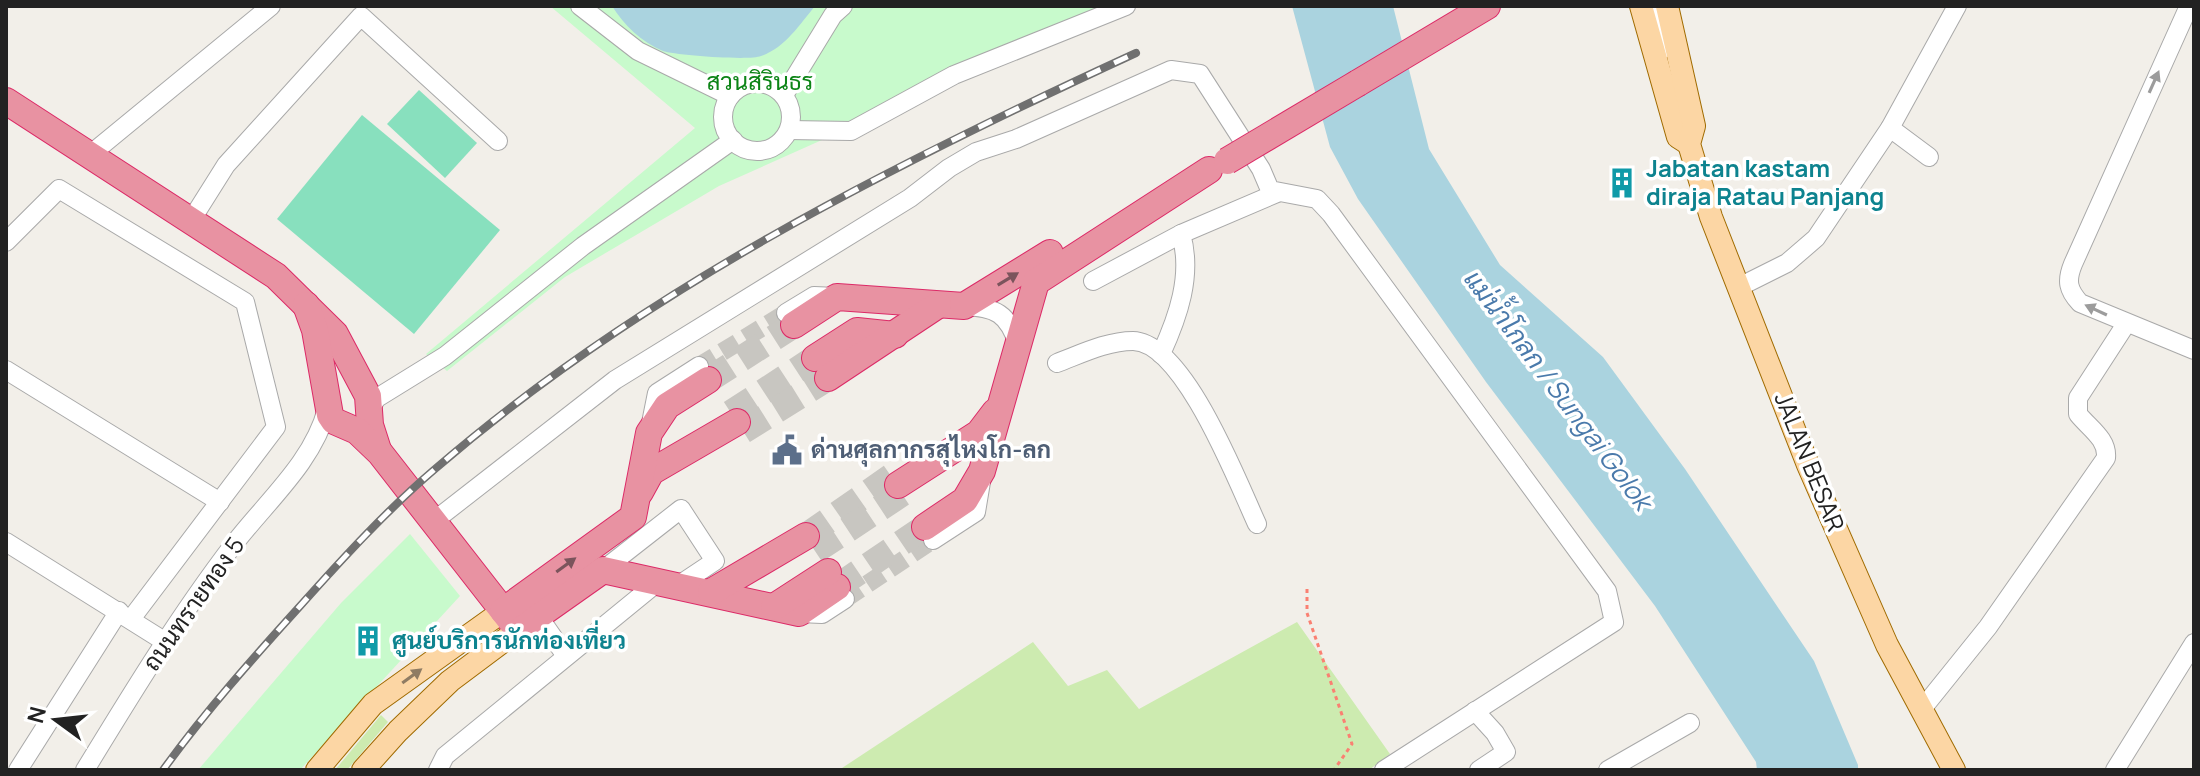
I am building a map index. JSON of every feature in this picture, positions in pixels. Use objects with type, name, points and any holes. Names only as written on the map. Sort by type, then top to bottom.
[{"type":"highway","points":[[911,506],[982,471],[1036,282],[1218,166],[1476,13]]},
{"type":"highway","points":[[6,101],[276,276],[335,334],[374,397],[373,438],[380,453]]},
{"type":"highway","points":[[808,347],[850,299],[964,306],[1132,203],[1218,166]]},
{"type":"highway","points":[[306,305],[334,412],[380,453],[434,521],[523,617]]},
{"type":"highway","points":[[808,347],[877,333],[938,305]]},
{"type":"highway","points":[[808,347],[877,333]]},
{"type":"highway","points":[[334,412],[333,389],[338,385],[352,383],[374,397]]},
{"type":"highway","points":[[334,412],[361,422],[374,397]]},
{"type":"highway","points":[[523,617],[640,515],[722,401]]},
{"type":"highway","points":[[640,515],[649,433],[722,401]]},
{"type":"highway","points":[[640,515],[651,472],[710,438],[720,420],[722,401]]},
{"type":"highway","points":[[911,506],[921,469],[979,433],[1002,402]]},
{"type":"highway","points":[[911,506],[1002,402]]},
{"type":"highway","points":[[523,617],[603,570],[786,610],[812,562],[711,592]]},
{"type":"main road","name":"JALAN BESAR","points":[[1641,6],[1678,137],[1689,144]]},
{"type":"main road","name":"JALAN BESAR","points":[[1667,6],[1694,126],[1689,144],[1711,217],[1808,465],[1887,645],[1954,770]]},
{"type":"main road","points":[[317,770],[373,704],[523,617]]},
{"type":"main road","points":[[363,770],[450,681],[523,617]]},
{"type":"main road","points":[[386,695],[410,720]]},
{"type":"street","points":[[91,154],[271,6]]},
{"type":"street","points":[[580,6],[638,51],[730,96]]},
{"type":"street","points":[[784,95],[833,15],[843,6]]},
{"type":"street","points":[[789,130],[851,131],[954,75],[1126,6]]},
{"type":"street","points":[[1655,6],[1689,144]]},
{"type":"street","points":[[1739,287],[1787,263],[1816,238],[1890,128],[1957,6]]},
{"type":"street","points":[[2189,6],[2069,274],[2070,289],[2080,303],[2194,350]]},
{"type":"street","points":[[192,219],[226,165],[361,16],[498,141]]},
{"type":"street","points":[[434,521],[615,380],[910,198],[976,152],[1016,139],[1171,70],[1200,74],[1261,169],[1270,190],[1317,199],[1331,214],[1607,591],[1614,622],[1384,770]]},
{"type":"street","points":[[757,82],[767,84],[784,95],[791,112],[789,130],[783,139],[764,150],[742,147],[733,140],[724,123],[730,96],[738,89],[757,82]]},
{"type":"street","points":[[1890,128],[1929,157]]},
{"type":"street","points":[[374,397],[445,356],[583,246],[733,140]]},
{"type":"street","points":[[6,242],[59,189],[245,302],[276,427],[220,502],[125,615],[18,770]]},
{"type":"street","points":[[1093,281],[1181,234],[1277,193]]},
{"type":"street","points":[[1161,354],[1178,316],[1184,284],[1181,234]]},
{"type":"street","points":[[964,306],[996,312],[1009,320],[1018,344]]},
{"type":"street","points":[[1922,709],[1997,615],[2106,458],[2107,450],[2102,440],[2078,414],[2078,398],[2126,324]]},
{"type":"street","points":[[1057,363],[1098,347],[1136,341],[1161,354],[1182,377],[1206,413],[1257,524]]},
{"type":"street","points":[[6,370],[220,502]]},
{"type":"street","name":"ถนนทรายทอง 5","points":[[85,770],[164,641],[234,544],[314,445],[334,412]]},
{"type":"street","points":[[438,770],[445,756],[566,656],[669,583],[715,561],[681,509],[640,515],[603,570]]},
{"type":"street","points":[[6,542],[164,641]]},
{"type":"street","points":[[523,617],[566,656]]},
{"type":"street","points":[[2115,770],[2194,643]]},
{"type":"street","points":[[1475,711],[1495,733],[1506,752],[1479,770]]},
{"type":"street","points":[[1608,770],[1690,723]]},
{"type":"path","points":[[1307,589],[1307,613],[1352,744],[1334,770]]},
{"type":"green space","name":"สวนสิรินธร","points":[[550,6],[1130,6],[1091,20],[719,186],[565,277],[447,371],[426,354],[695,128]]},
{"type":"green space","points":[[419,90],[477,143],[445,178],[387,124]]},
{"type":"green space","points":[[362,115],[500,230],[414,334],[277,219]]},
{"type":"green space","points":[[410,534],[460,596],[300,770],[198,770],[341,603]]},
{"type":"green space","points":[[1297,622],[1390,754],[1369,770],[839,770],[1033,642],[1068,686],[1107,670],[1139,709]]},
{"type":"green space","points":[[381,715],[388,722],[347,770],[335,770]]},
{"type":"water","points":[[612,6],[815,6],[777,47],[761,56],[743,58],[663,51],[634,32]]},
{"type":"water","name":"แม่น้ำโกลก / Sungai Golok","points":[[1292,6],[1393,6],[1429,149],[1500,265],[1603,357],[1685,469],[1814,661],[1858,770],[1757,770],[1756,762],[1655,606],[1486,382],[1358,199],[1330,147]]},
{"type":"tunnel","points":[[699,366],[786,313]]},
{"type":"tunnel","points":[[708,380],[794,325]]},
{"type":"tunnel","points":[[731,413],[815,358]]},
{"type":"tunnel","points":[[743,431],[828,378]]},
{"type":"tunnel","points":[[806,536],[892,476]]},
{"type":"tunnel","points":[[815,551],[903,493]]},
{"type":"tunnel","points":[[837,587],[925,527]]},
{"type":"tunnel","points":[[845,599],[933,540]]},
{"type":"railway","points":[[163,770],[247,665],[366,535],[435,469],[514,405],[682,289],[770,237],[860,187],[1136,53]]},
{"type":"place","name":"Jabatan kastam diraja Ratau Panjang","points":[[1622,183]]},
{"type":"place","name":"ด่านศุลกากรสุไหงโก-ลก","points":[[787,450]]},
{"type":"place","name":"ศูนย์บริการนักท่องเที่ยว","points":[[368,641]]}]
